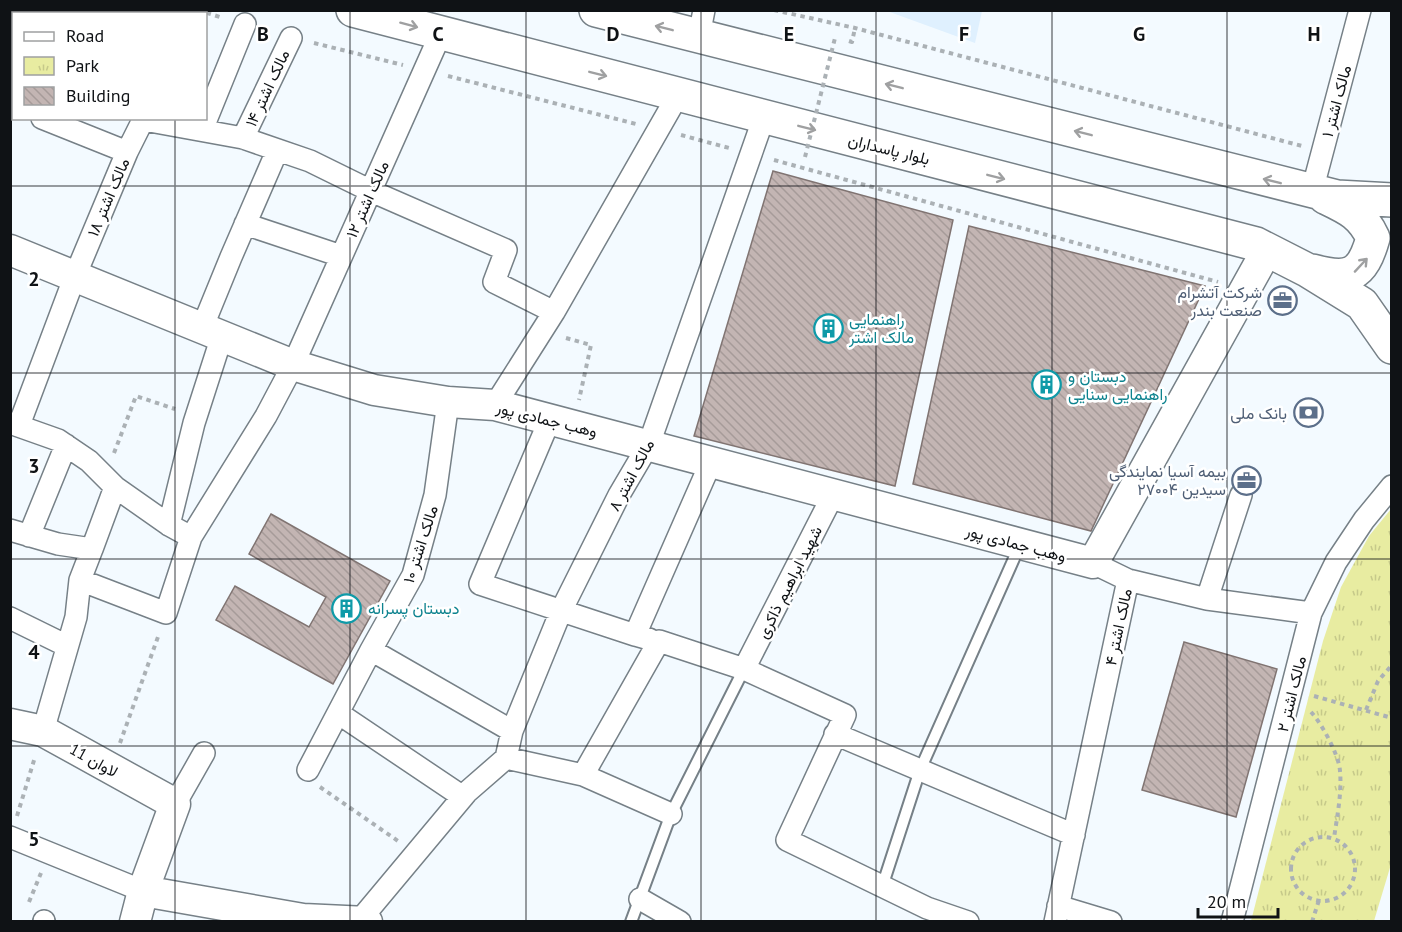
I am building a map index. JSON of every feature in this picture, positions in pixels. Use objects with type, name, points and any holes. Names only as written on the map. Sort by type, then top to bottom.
[{"type":"main road","name":"بلوار پاسداران","points":[[353,10],[1256,244],[1307,270],[1362,304],[1392,347]]},
{"type":"main road","points":[[596,10],[701,23],[1312,191],[1338,197],[1392,200]]},
{"type":"main road","points":[[1307,270],[1333,276],[1351,274],[1367,259],[1373,238],[1367,225],[1352,210],[1312,191]]},
{"type":"street","name":"مالک اشتر ۱","points":[[1312,191],[1360,10]]},
{"type":"street","points":[[207,118],[245,24]]},
{"type":"street","name":"مالک اشتر ۱۲","points":[[166,613],[191,537],[266,416],[292,365],[441,33]]},
{"type":"street","name":"مالک اشتر ۱۴","points":[[243,138],[291,38]]},
{"type":"street","points":[[495,405],[554,312],[678,95]]},
{"type":"street","name":"مالک اشتر ۸","points":[[506,758],[512,731],[561,611],[619,495],[649,444],[764,117]]},
{"type":"street","points":[[47,120],[127,152]]},
{"type":"street","name":"مالک اشتر ۱۸","points":[[15,424],[127,152],[143,120]]},
{"type":"street","points":[[149,120],[243,138],[278,152],[310,161],[370,191],[506,250],[494,282],[554,312]]},
{"type":"street","points":[[202,130],[206,120]]},
{"type":"street","points":[[169,525],[196,415],[212,332],[245,224],[278,152]]},
{"type":"street","points":[[245,224],[341,256]]},
{"type":"street","name":"وهب جمادی پور","points":[[10,250],[292,365],[374,390],[448,402],[495,405],[1094,563]]},
{"type":"street","points":[[1094,563],[1267,250]]},
{"type":"street","name":"مالک اشتر ۱۰","points":[[308,770],[370,650],[413,575],[435,495],[448,402]]},
{"type":"street","points":[[562,422],[480,584],[744,669],[845,715],[787,840],[927,908],[968,921]]},
{"type":"street","points":[[15,424],[58,440],[90,460],[110,482],[169,525],[191,537]]},
{"type":"street","points":[[66,445],[20,533],[58,544],[92,549]]},
{"type":"street","points":[[635,635],[711,462]]},
{"type":"street","points":[[43,731],[76,617],[80,580],[92,549],[110,482]]},
{"type":"street","name":"مالک اشتر ۲","points":[[1232,921],[1311,613],[1336,562],[1364,520],[1392,486]]},
{"type":"street","name":"شهید ابراهیم ذاکری","points":[[744,669],[833,495]]},
{"type":"street","points":[[1207,599],[1241,495]]},
{"type":"street","name":"مالک اشتر ۴","points":[[1057,914],[1128,580],[1094,563]]},
{"type":"street","points":[[80,580],[166,613]]},
{"type":"street","points":[[1128,580],[1207,599],[1311,613]]},
{"type":"street","points":[[10,618],[67,645]]},
{"type":"street","points":[[583,775],[659,641]]},
{"type":"street","points":[[370,650],[512,731]]},
{"type":"street","points":[[338,713],[462,797]]},
{"type":"street","name":"لاوان 11","points":[[10,724],[43,731],[175,804]]},
{"type":"street","points":[[836,734],[1074,835]]},
{"type":"street","points":[[135,921],[143,891],[175,804],[204,753]]},
{"type":"street","points":[[11,837],[143,891],[303,920],[363,921],[462,797],[506,758],[583,775],[671,814]]},
{"type":"street","points":[[640,899],[680,921]]},
{"type":"street","points":[[1057,914],[1111,921]]},
{"type":"lane","points":[[882,887],[920,770],[1020,544]]},
{"type":"lane","points":[[631,921],[671,814],[744,669]]},
{"type":"path","points":[[774,10],[855,28],[1323,151]]},
{"type":"path","points":[[207,13],[245,24]]},
{"type":"path","points":[[852,42],[855,28]]},
{"type":"path","points":[[291,38],[751,153],[1245,289]]},
{"type":"path","points":[[805,157],[835,38]]},
{"type":"path","points":[[542,330],[591,345],[562,422]]},
{"type":"path","points":[[110,482],[135,396],[196,415]]},
{"type":"path","points":[[111,769],[166,613]]},
{"type":"path","points":[[1366,710],[1378,681],[1392,665]]},
{"type":"path","points":[[1292,690],[1392,718]]},
{"type":"path","points":[[1292,690],[1322,724],[1341,769],[1334,838]]},
{"type":"path","points":[[11,837],[43,731]]},
{"type":"path","points":[[308,770],[323,790],[416,853]]},
{"type":"path","points":[[1318,836],[1334,838],[1348,848],[1355,864],[1353,881],[1344,894],[1328,901],[1311,899],[1297,890],[1290,874],[1292,857],[1302,843],[1318,836]]},
{"type":"path","points":[[44,921],[23,915],[50,853]]},
{"type":"path","points":[[1312,921],[1319,900]]},
{"type":"shaded area","points":[[887,11],[982,11],[975,43]]},
{"type":"green space","points":[[1391,509],[1392,861],[1374,921],[1251,921],[1323,641],[1341,587],[1369,536]]},
{"type":"building","name":"راهنمایی مالک اشتر","points":[[773,171],[953,220],[895,486],[694,436]]},
{"type":"building","name":"دبستان و راهنمایی سنایی","points":[[969,226],[1205,286],[1091,531],[913,484]]},
{"type":"building","name":"دبستان پسرانه","points":[[271,514],[390,581],[333,684],[216,620],[235,586],[309,627],[326,597],[249,554]]},
{"type":"building","points":[[1184,642],[1277,669],[1236,817],[1142,790]]},
{"type":"place","name":"شرکت آتشرام صنعت بندر","points":[[1283,301]]},
{"type":"place","name":"راهنمایی مالک اشتر","points":[[828,328]]},
{"type":"place","name":"دبستان و راهنمایی سنایی","points":[[1047,385]]},
{"type":"place","name":"بانک ملی","points":[[1308,413]]},
{"type":"place","name":"بیمه آسیا نمایندگی سیدین ۲۷۰۰۴","points":[[1247,480]]},
{"type":"place","name":"دبستان پسرانه","points":[[347,608]]}]
